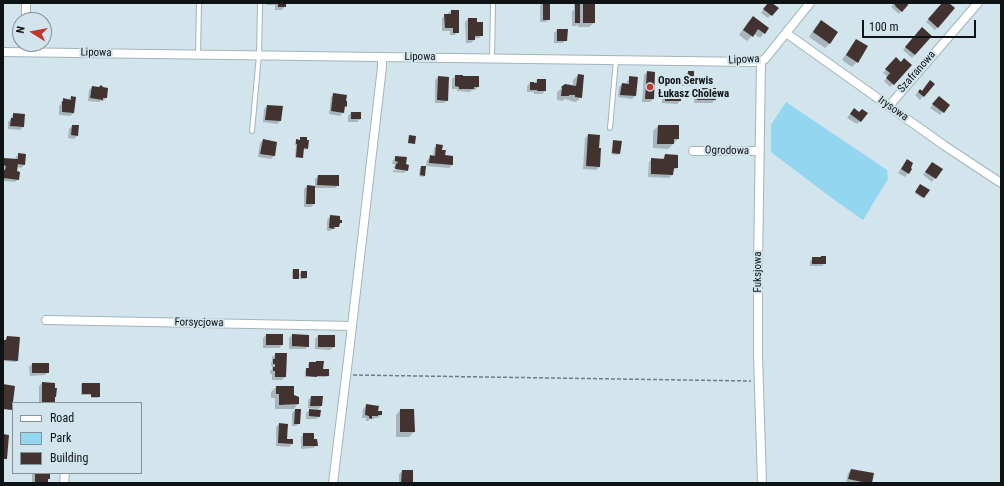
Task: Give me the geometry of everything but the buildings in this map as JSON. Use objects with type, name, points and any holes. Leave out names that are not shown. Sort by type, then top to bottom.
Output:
[{"type":"street","name":"Lipowa","points":[[52,49],[198,54],[761,61],[765,59],[810,3]]},
{"type":"street","name":"Szafranowa","points":[[888,106],[978,3]]},
{"type":"street","name":"Irysowa","points":[[786,33],[945,146],[1001,183]]},
{"type":"street","points":[[333,483],[382,57]]},
{"type":"street","name":"Fuksjowa","points":[[761,61],[758,265],[762,483]]},
{"type":"street","name":"Ogrodowa","points":[[693,151],[760,151]]},
{"type":"street","name":"Forsycjowa","points":[[46,320],[352,326]]},
{"type":"lane","points":[[198,54],[199,3]]},
{"type":"lane","points":[[252,131],[259,55],[260,3]]},
{"type":"lane","points":[[492,58],[493,3]]},
{"type":"lane","points":[[610,128],[616,60]]},
{"type":"path","points":[[346,375],[759,381]]},
{"type":"green space","points":[[786,102],[887,170],[888,179],[863,220],[771,152],[771,125]]},
{"type":"place","name":"Opon Serwis Łukasz Cholewa","points":[[650,87]]}]
